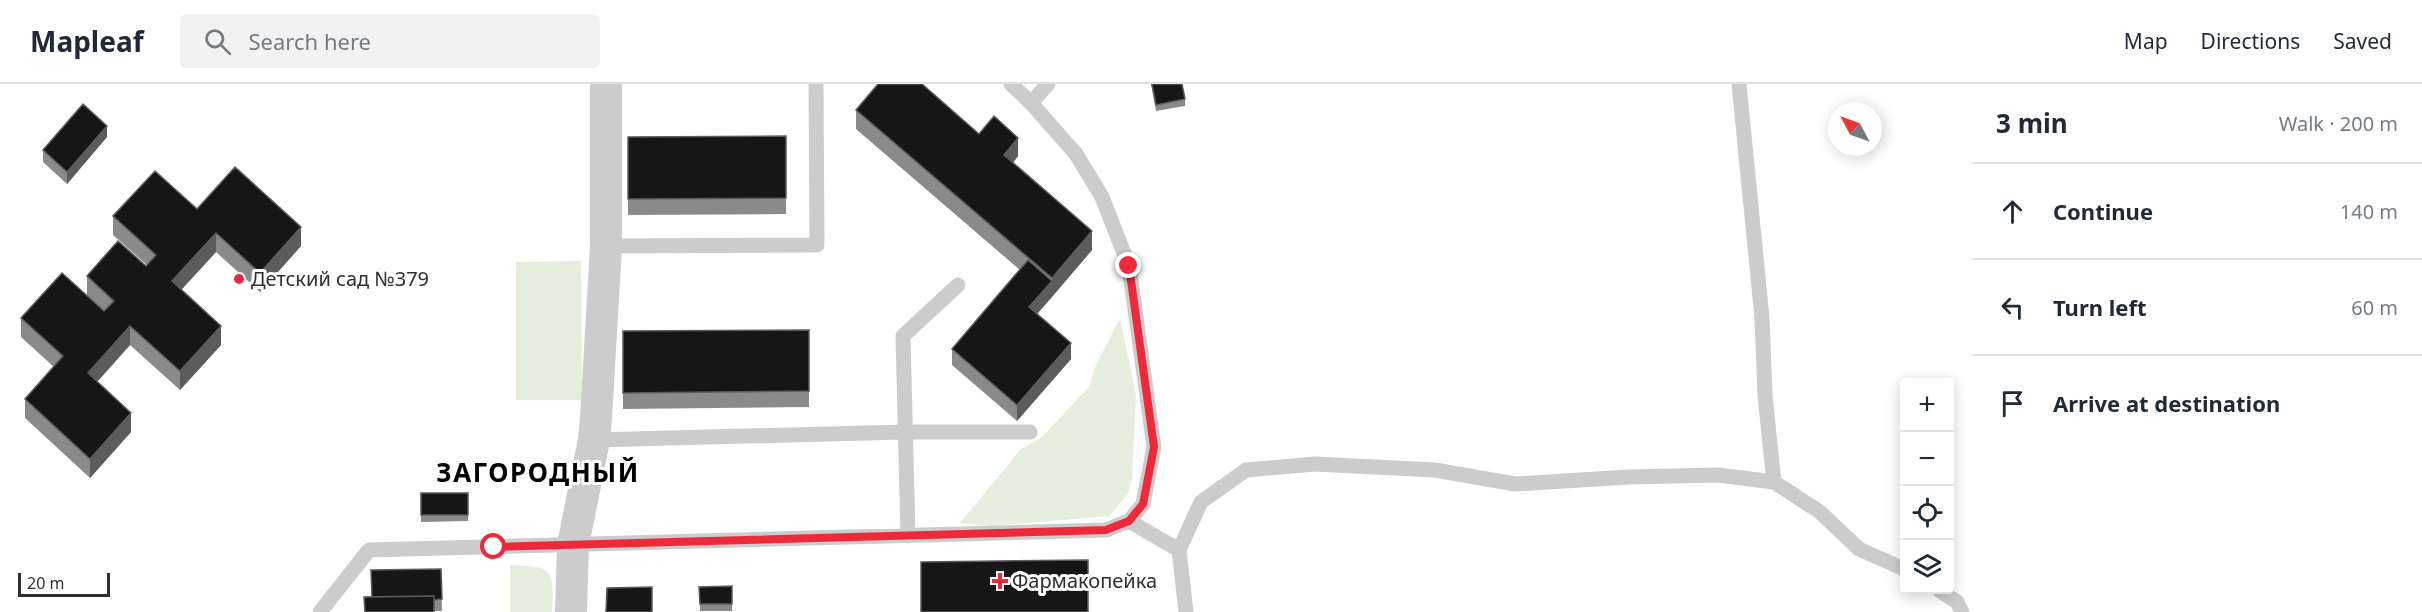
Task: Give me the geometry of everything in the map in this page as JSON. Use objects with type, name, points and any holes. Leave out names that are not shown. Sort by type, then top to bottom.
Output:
[{"type":"street","points":[[571,612],[573,545],[594,440],[606,246],[606,84]]},
{"type":"lane","points":[[606,246],[817,245],[816,84]]},
{"type":"lane","points":[[320,612],[369,550],[1106,530],[1129,521],[1143,504],[1154,447],[1129,266],[1102,197],[1076,154],[1011,84]]},
{"type":"lane","points":[[1031,103],[1048,84]]},
{"type":"lane","points":[[1739,84],[1762,318],[1765,396],[1774,482]]},
{"type":"lane","points":[[908,536],[903,336],[958,285]]},
{"type":"lane","points":[[594,440],[904,432],[1030,432]]},
{"type":"lane","points":[[1186,612],[1179,550],[1201,502],[1246,470],[1315,464],[1435,470],[1515,484],[1629,477],[1718,475],[1774,482],[1820,512],[1859,549],[1900,567]]},
{"type":"lane","points":[[1129,521],[1179,550]]},
{"type":"lane","points":[[1945,594],[1957,602],[1962,612]]},
{"type":"green space","points":[[581,261],[582,400],[516,400],[516,262]]},
{"type":"green space","points":[[1120,318],[1136,395],[1132,479],[1128,494],[1109,516],[991,526],[960,523],[1021,449],[1041,438],[1089,387],[1095,367]]},
{"type":"green space","points":[[510,565],[535,567],[548,573],[552,586],[552,612],[510,612]]},
{"type":"building","points":[[878,84],[922,84],[979,134],[994,116],[1018,138],[1004,155],[1092,231],[1052,278],[856,110]]},
{"type":"building","points":[[1152,84],[1182,84],[1185,99],[1156,105]]},
{"type":"building","points":[[83,104],[107,126],[67,172],[43,150]]},
{"type":"building","points":[[786,136],[786,198],[628,199],[628,137]]},
{"type":"building","points":[[235,167],[301,227],[260,273],[216,233],[172,281],[221,326],[180,371],[130,326],[88,373],[131,413],[90,459],[25,399],[63,356],[21,318],[62,273],[104,311],[114,301],[87,276],[118,241],[146,266],[156,255],[113,216],[155,171],[197,209]]},
{"type":"building","points":[[1028,260],[1052,281],[1029,307],[1071,343],[1017,405],[952,349]]},
{"type":"building","points":[[809,330],[809,391],[623,393],[623,331]]},
{"type":"building","points":[[421,493],[468,493],[468,515],[421,515]]},
{"type":"building","points":[[1088,560],[1088,612],[921,612],[921,562]]},
{"type":"building","points":[[441,569],[442,599],[434,600],[434,596],[372,597],[371,570]]},
{"type":"building","points":[[732,586],[732,604],[700,604],[699,587]]},
{"type":"building","points":[[652,587],[652,612],[606,612],[607,588]]},
{"type":"building","points":[[434,596],[434,612],[365,612],[364,597]]},
{"type":"place","name":"Детский сад №379","points":[[239,279]]},
{"type":"place","name":"Фармакопейка","points":[[1000,581]]},
{"type":"district","name":"ЗАГОРОДНЫЙ","points":[[538,473]]},
{"type":"route","points":[[494,547],[1106,530],[1129,521],[1143,504],[1154,447],[1129,266]]}]
